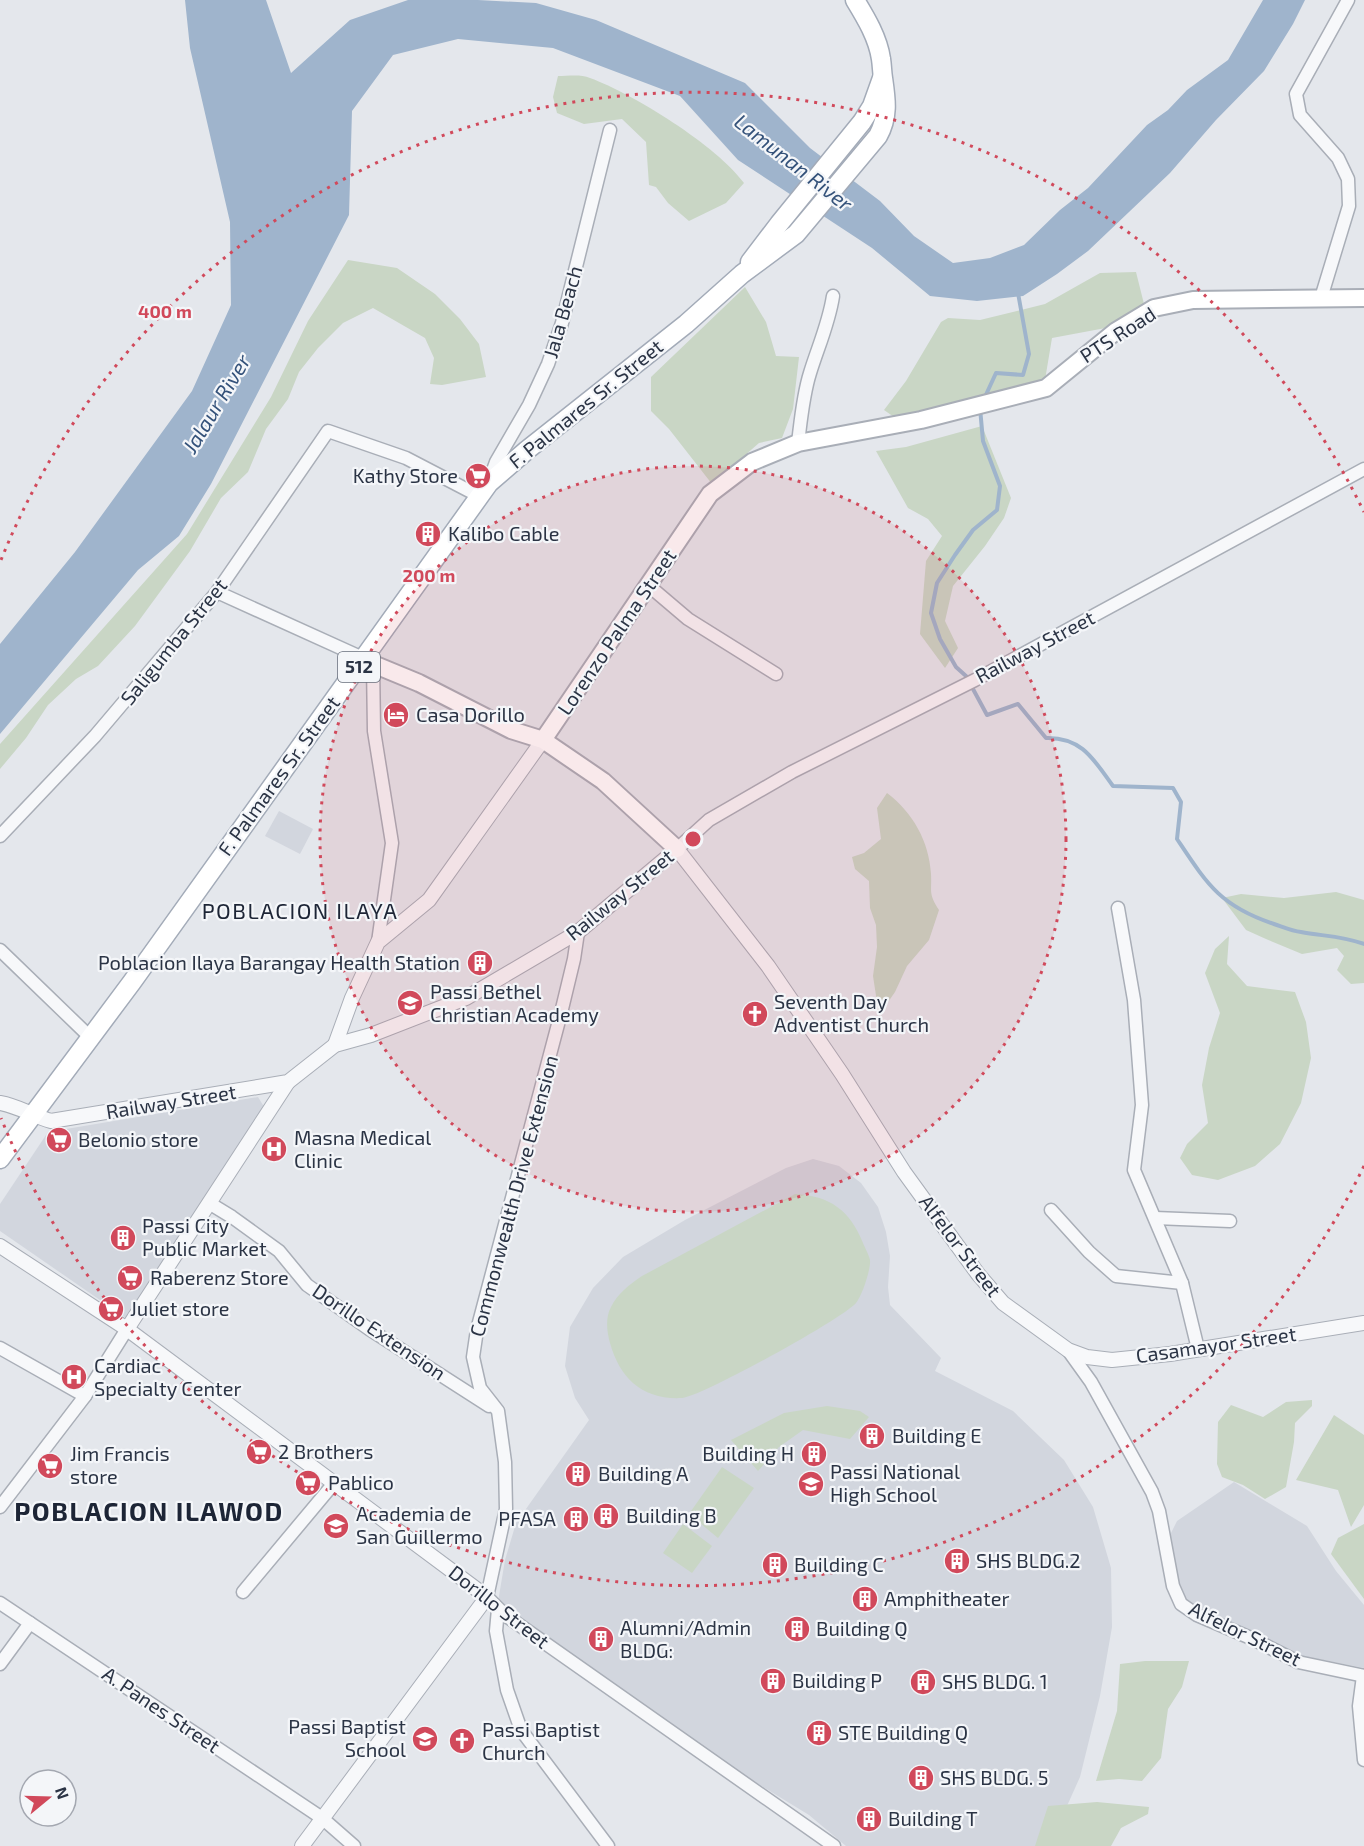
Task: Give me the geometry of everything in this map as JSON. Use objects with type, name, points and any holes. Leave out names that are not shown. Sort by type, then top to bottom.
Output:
[{"type":"main road","name":"512","points":[[855,0],[878,43],[882,76]]},
{"type":"main road","name":"F. Palmares Sr. Street","points":[[0,1159],[369,662],[484,490],[527,450],[686,324],[742,274],[783,246],[807,222],[883,127],[886,95],[882,76]]},
{"type":"main road","name":"F. Palmares Sr. Street","points":[[742,274],[872,106],[882,76]]},
{"type":"main road","name":"PTS Road","points":[[921,420],[1046,388],[1116,332],[1154,308],[1192,300],[1364,298]]},
{"type":"main road","name":"Lorenzo Palma Street","points":[[543,740],[710,494],[752,462],[798,443],[921,420]]},
{"type":"main road","points":[[369,662],[418,683],[511,730],[543,740],[603,781],[677,849]]},
{"type":"street","points":[[1321,298],[1349,206],[1348,179],[1338,158],[1300,115],[1296,94],[1348,0]]},
{"type":"street","name":"Jala Beach","points":[[484,490],[496,462],[529,405],[548,364],[562,323],[610,130]]},
{"type":"street","points":[[798,443],[810,375],[830,318],[833,296]]},
{"type":"street","name":"Saligumba Street","points":[[0,836],[95,736],[217,592],[328,431],[406,458],[484,490]]},
{"type":"street","name":"Railway Street","points":[[0,1102],[20,1107],[33,1115],[51,1121],[288,1082],[335,1045],[371,1035],[466,998],[578,932],[709,820],[783,777],[975,680],[1364,468]]},
{"type":"street","points":[[648,585],[688,619],[776,674]]},
{"type":"street","points":[[217,592],[369,662],[374,731],[392,843],[378,942],[352,998],[335,1045]]},
{"type":"street","name":"Lorenzo Palma Street","points":[[378,942],[429,900],[543,740]]},
{"type":"street","name":"Alfelor Street","points":[[677,849],[768,966],[842,1074],[904,1172],[978,1274],[1003,1303],[1068,1350],[1090,1382],[1152,1492],[1159,1511],[1173,1586],[1181,1604],[1197,1615],[1253,1639],[1298,1662],[1364,1676]]},
{"type":"street","points":[[1118,908],[1134,1000],[1142,1105],[1134,1170],[1182,1283],[1198,1349]]},
{"type":"street","name":"Commonwealth Drive Extension","points":[[487,1597],[506,1509],[505,1462],[498,1411],[480,1388],[473,1357],[477,1330],[561,1013],[578,932]]},
{"type":"street","points":[[0,950],[90,1037]]},
{"type":"street","points":[[0,1507],[85,1396],[288,1082]]},
{"type":"street","name":"Dorillo Extension","points":[[209,1203],[279,1251],[307,1285],[369,1329],[498,1411]]},
{"type":"street","points":[[1051,1210],[1089,1252],[1116,1276],[1182,1283]]},
{"type":"street","points":[[1155,1218],[1230,1221]]},
{"type":"street","name":"Dorillo Street","points":[[0,1246],[127,1329],[335,1482],[487,1597],[498,1609],[834,1846]]},
{"type":"street","name":"Casamayor Street","points":[[1068,1350],[1087,1357],[1113,1360],[1170,1354],[1364,1323]]},
{"type":"street","points":[[1,1350],[85,1396]]},
{"type":"street","points":[[243,1592],[335,1482]]},
{"type":"street","points":[[303,1846],[487,1597]]},
{"type":"street","name":"A. Panes Street","points":[[0,1603],[322,1818],[354,1846]]},
{"type":"street","points":[[498,1609],[496,1631],[507,1690],[521,1730],[608,1846]]},
{"type":"street","points":[[0,1664],[30,1623]]},
{"type":"street","points":[[1364,1676],[1359,1706],[1364,1760]]},
{"type":"shaded area","points":[[279,811],[313,829],[300,854],[265,836]]},
{"type":"shaded area","points":[[258,1097],[266,1110],[126,1318],[0,1231],[0,1204],[48,1132]]},
{"type":"shaded area","name":"Passi National High School","points":[[813,1159],[839,1166],[861,1183],[878,1207],[886,1232],[890,1256],[888,1287],[890,1305],[941,1358],[935,1371],[1013,1411],[1064,1460],[1093,1507],[1111,1568],[1112,1627],[1100,1696],[1080,1777],[1049,1846],[846,1846],[809,1815],[732,1768],[498,1602],[505,1560],[516,1523],[589,1420],[575,1398],[565,1366],[570,1327],[593,1288],[623,1257],[685,1220],[786,1168]]},
{"type":"shaded area","points":[[1234,1482],[1307,1526],[1336,1571],[1364,1605],[1364,1668],[1293,1654],[1261,1636],[1197,1610],[1184,1599],[1168,1539],[1177,1521]]},
{"type":"green space","points":[[558,76],[590,78],[651,108],[715,153],[744,183],[726,203],[689,221],[668,203],[656,187],[649,185],[646,142],[622,119],[584,124],[557,113],[553,97]]},
{"type":"green space","points":[[348,260],[397,268],[435,294],[460,319],[479,344],[486,377],[442,385],[430,384],[434,358],[425,338],[373,308],[343,323],[318,348],[299,372],[288,399],[266,429],[248,472],[221,498],[190,551],[135,626],[98,666],[76,679],[48,705],[26,738],[0,769],[0,744],[187,534],[271,397],[308,321]]},
{"type":"green space","points":[[1136,272],[1144,304],[1127,324],[1052,338],[1045,380],[928,412],[894,417],[884,410],[906,381],[941,322],[948,318],[980,320],[1045,304],[1100,273]]},
{"type":"green space","points":[[745,287],[766,322],[776,356],[799,357],[793,409],[782,438],[759,443],[712,484],[669,429],[651,411],[651,377]]},
{"type":"green space","points":[[982,426],[1011,498],[1004,518],[953,586],[945,621],[958,648],[945,668],[920,634],[926,561],[942,536],[928,519],[908,508],[876,451],[906,447]]},
{"type":"green space","points":[[887,793],[905,809],[923,839],[930,862],[932,896],[939,910],[929,940],[907,966],[895,992],[879,1015],[873,976],[877,947],[876,925],[870,908],[869,881],[855,869],[852,857],[864,853],[881,839],[877,808]]},
{"type":"green space","points":[[1336,892],[1364,900],[1364,983],[1351,984],[1337,970],[1344,956],[1337,948],[1302,954],[1266,939],[1246,930],[1222,898],[1241,894],[1284,898]]},
{"type":"green space","points":[[1229,936],[1227,964],[1247,986],[1295,992],[1306,1022],[1311,1058],[1301,1103],[1280,1144],[1255,1166],[1218,1180],[1192,1175],[1180,1158],[1187,1144],[1208,1123],[1202,1085],[1209,1048],[1220,1013],[1205,973],[1215,949]]},
{"type":"green space","points":[[795,1194],[819,1198],[837,1207],[852,1222],[858,1232],[869,1256],[870,1264],[868,1276],[856,1303],[800,1340],[694,1395],[668,1398],[645,1391],[635,1385],[620,1367],[609,1339],[608,1316],[617,1298],[642,1276]]},
{"type":"green space","points":[[1312,1400],[1312,1406],[1295,1423],[1286,1487],[1265,1499],[1243,1485],[1222,1477],[1217,1464],[1218,1422],[1231,1405],[1263,1417],[1286,1402]]},
{"type":"green space","points":[[827,1406],[860,1411],[869,1417],[850,1439],[803,1430],[779,1447],[758,1471],[731,1440],[784,1413]]},
{"type":"green space","points":[[1334,1415],[1364,1435],[1364,1505],[1351,1527],[1338,1490],[1296,1480]]},
{"type":"green space","points":[[722,1467],[754,1488],[718,1538],[689,1514]]},
{"type":"green space","points":[[683,1524],[712,1546],[692,1573],[663,1553]]},
{"type":"green space","points":[[1364,1524],[1364,1599],[1331,1554],[1338,1538]]},
{"type":"green space","points":[[1145,1661],[1189,1661],[1182,1687],[1168,1709],[1161,1758],[1142,1781],[1119,1779],[1096,1781],[1117,1711],[1120,1664]]},
{"type":"green space","points":[[1097,1802],[1149,1807],[1148,1814],[1121,1828],[1111,1846],[1035,1846],[1048,1806]]},
{"type":"water","points":[[185,0],[266,0],[291,73],[350,20],[408,0],[536,3],[596,20],[745,83],[810,148],[880,201],[914,236],[953,263],[990,258],[1024,245],[1060,210],[1088,188],[1147,125],[1168,110],[1187,90],[1228,60],[1263,0],[1305,0],[1264,71],[1216,120],[1170,173],[1088,251],[1023,296],[977,301],[930,296],[872,248],[738,160],[680,96],[553,48],[458,39],[393,55],[352,111],[349,215],[211,484],[179,536],[138,570],[0,734],[0,644],[75,552],[192,391],[231,305],[230,222],[190,48]]},
{"type":"waterway","points":[[984,399],[996,373],[1023,375],[1029,354],[1018,293]]},
{"type":"waterway","points":[[980,408],[983,441],[1000,486],[997,510],[973,530],[937,583],[931,613],[940,639],[956,667],[966,676],[987,715],[1018,704],[1046,738],[1069,741],[1086,752],[1113,786],[1173,788],[1181,802],[1177,839],[1216,892],[1240,909],[1291,930],[1364,944]]},
{"type":"place","name":"Kathy Store","points":[[478,476]]},
{"type":"place","name":"Kalibo Cable","points":[[428,534]]},
{"type":"place","name":"Casa Dorillo","points":[[396,715]]},
{"type":"place","name":"Poblacion Ilaya Barangay Health Station","points":[[480,963]]},
{"type":"place","name":"Passi Bethel Christian Academy","points":[[410,1003]]},
{"type":"place","name":"Seventh Day Adventist Church","points":[[755,1014]]},
{"type":"place","name":"Belonio store","points":[[59,1140]]},
{"type":"place","name":"Masna Medical Clinic","points":[[274,1149]]},
{"type":"place","name":"Passi City Public Market","points":[[123,1238]]},
{"type":"place","name":"Raberenz Store","points":[[130,1278]]},
{"type":"place","name":"Juliet store","points":[[111,1309]]},
{"type":"place","name":"Cardiac Specialty Center","points":[[74,1377]]},
{"type":"place","name":"Building E","points":[[872,1436]]},
{"type":"place","name":"2 Brothers","points":[[259,1452]]},
{"type":"place","name":"Building H","points":[[814,1454]]},
{"type":"place","name":"Jim Francis store","points":[[50,1466]]},
{"type":"place","name":"Building A","points":[[578,1474]]},
{"type":"place","name":"Pablico","points":[[308,1483]]},
{"type":"place","name":"Passi National High School","points":[[811,1484]]},
{"type":"place","name":"Building B","points":[[606,1516]]},
{"type":"place","name":"PFASA","points":[[576,1519]]},
{"type":"place","name":"Academia de San Guillermo","points":[[336,1526]]},
{"type":"place","name":"SHS BLDG.2","points":[[957,1561]]},
{"type":"place","name":"Building C","points":[[775,1565]]},
{"type":"place","name":"Amphitheater","points":[[865,1599]]},
{"type":"place","name":"Building Q","points":[[797,1629]]},
{"type":"place","name":"Alumni/Admin BLDG:","points":[[601,1639]]},
{"type":"place","name":"Building P","points":[[773,1681]]},
{"type":"place","name":"SHS BLDG. 1","points":[[923,1682]]},
{"type":"place","name":"STE Building Q","points":[[819,1733]]},
{"type":"place","name":"Passi Baptist School","points":[[425,1739]]},
{"type":"place","name":"Passi Baptist Church","points":[[462,1741]]},
{"type":"place","name":"SHS BLDG. 5","points":[[921,1778]]},
{"type":"place","name":"Building T","points":[[869,1819]]},
{"type":"district","name":"POBLACION ILAYA","points":[[300,911]]},
{"type":"district","name":"POBLACION ILAWOD","points":[[149,1512]]},
{"type":"water label","name":"Lamunan River","points":[[793,163]]},
{"type":"water label","name":"Jalaur River","points":[[217,404]]}]
